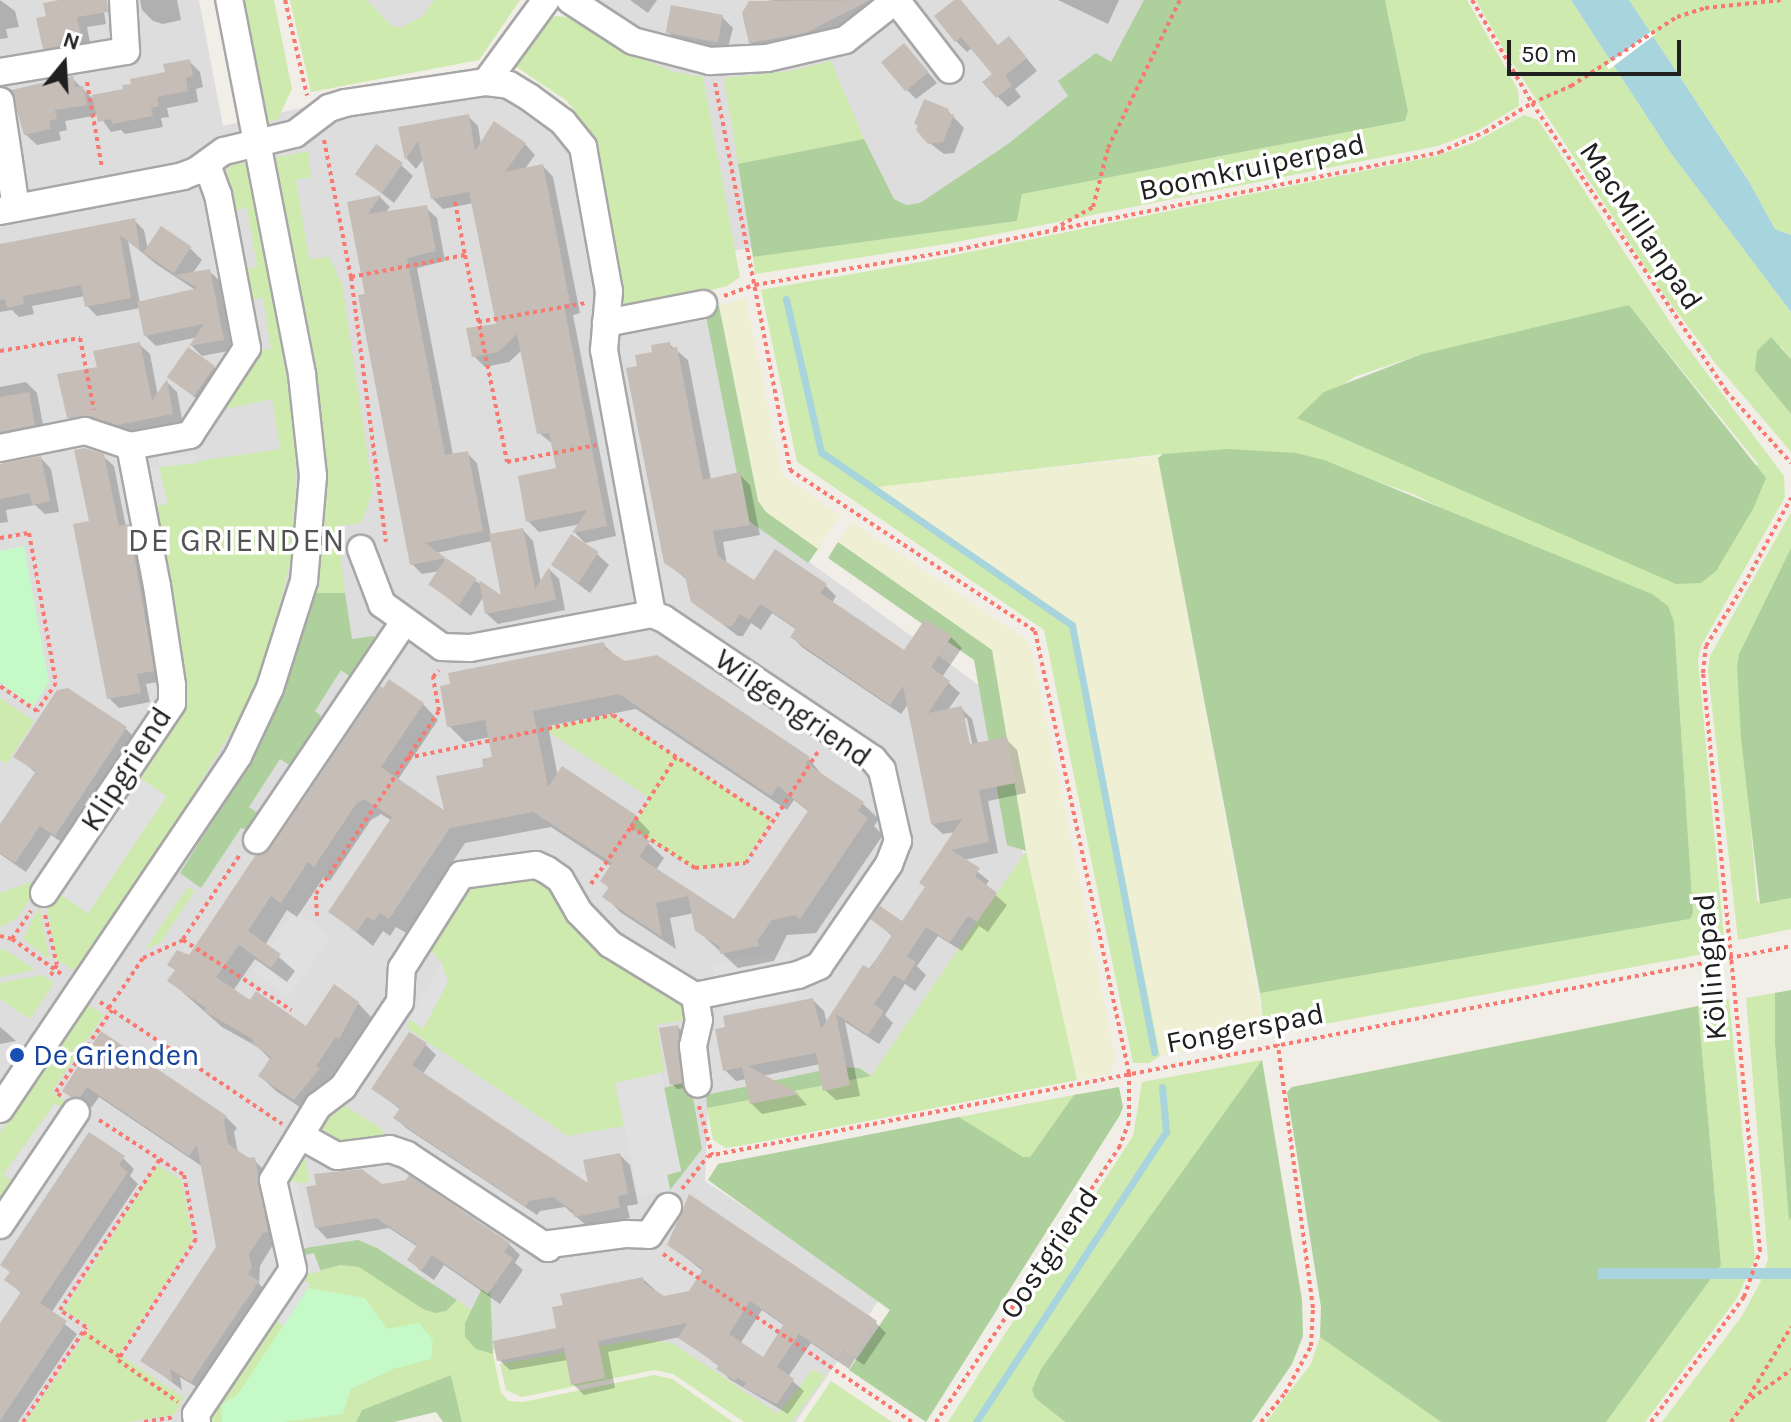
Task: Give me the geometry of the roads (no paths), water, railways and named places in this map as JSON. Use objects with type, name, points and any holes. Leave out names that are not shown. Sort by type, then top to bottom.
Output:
[{"type":"street","points":[[0,72],[126,51],[123,0]]},
{"type":"street","points":[[0,1109],[238,756],[280,663],[304,581],[313,476],[304,389],[297,335],[229,0]]},
{"type":"street","points":[[486,82],[546,0]]},
{"type":"street","points":[[573,0],[633,41],[710,61],[767,58],[845,40],[896,0],[950,70]]},
{"type":"street","points":[[0,101],[8,210],[183,176],[224,151],[295,134],[319,116],[345,103],[486,82],[509,85],[575,133],[583,147],[607,311],[604,350],[652,614],[470,648],[442,647],[382,604],[361,549]]},
{"type":"street","points":[[0,448],[85,431],[130,446],[190,435],[247,348],[218,195],[207,164]]},
{"type":"street","points":[[607,311],[703,304]]},
{"type":"street","name":"Klipgriend","points":[[44,893],[172,703],[157,586],[130,446]]},
{"type":"street","name":"Wilgengriend","points":[[652,614],[873,759],[882,770],[897,828],[896,850],[819,966],[798,975],[695,996]]},
{"type":"street","points":[[257,840],[404,622]]},
{"type":"street","points":[[197,1418],[293,1269],[273,1180],[318,1106],[343,1087],[400,1002],[402,968],[461,875],[536,865],[560,879],[576,906],[610,944],[695,996],[699,1020],[693,1046],[698,1084]]},
{"type":"street","points":[[0,1225],[78,1109]]},
{"type":"street","points":[[301,1136],[337,1156],[390,1149],[407,1155],[548,1248],[550,1244],[649,1235],[668,1207]]},
{"type":"water","points":[[1571,0],[1629,0],[1748,180],[1775,229],[1791,235],[1791,312],[1670,152]]},
{"type":"water","points":[[1598,1268],[1791,1268],[1791,1279],[1598,1279]]},
{"type":"waterway","points":[[786,299],[821,452],[1072,625],[1154,1052]]},
{"type":"waterway","points":[[976,1422],[1166,1132],[1162,1087]]},
{"type":"place","name":"De Grienden","points":[[17,1055]]},
{"type":"district","name":"DE GRIENDEN","points":[[237,541]]}]
